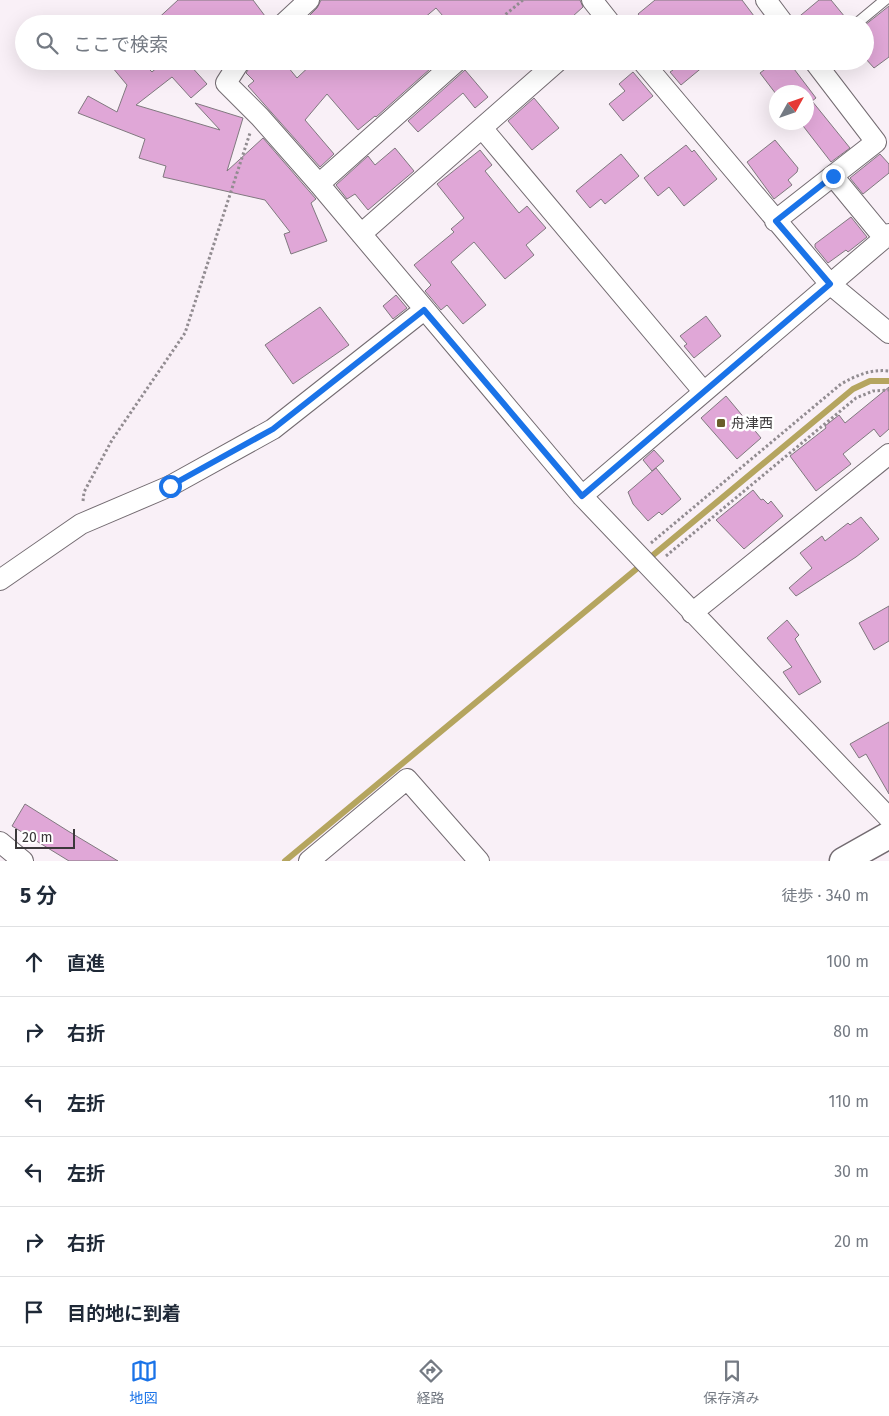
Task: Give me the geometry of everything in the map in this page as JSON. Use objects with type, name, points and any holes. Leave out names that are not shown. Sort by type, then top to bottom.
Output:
[{"type":"street","points":[[293,15],[309,0]]},
{"type":"street","points":[[592,0],[602,15]]},
{"type":"street","points":[[766,0],[777,15]]},
{"type":"street","points":[[234,70],[226,83],[260,117],[319,184],[582,496],[889,818]]},
{"type":"street","points":[[319,184],[447,70]]},
{"type":"street","points":[[361,234],[548,70]]},
{"type":"street","points":[[650,70],[830,284],[889,333]]},
{"type":"street","points":[[776,221],[876,142],[821,70]]},
{"type":"street","points":[[482,128],[703,391]]},
{"type":"street","points":[[582,496],[887,236],[833,176]]},
{"type":"street","points":[[0,580],[81,524],[170,486],[273,429],[424,310]]},
{"type":"street","points":[[692,613],[889,454]]},
{"type":"street","points":[[309,861],[408,779],[478,861]]},
{"type":"street","points":[[843,861],[889,835]]},
{"type":"street","points":[[0,842],[23,861]]},
{"type":"lane","points":[[867,15],[886,0]]},
{"type":"path","points":[[505,15],[523,0]]},
{"type":"path","points":[[81,524],[84,492],[112,440],[185,333],[247,138],[260,117]]},
{"type":"path","points":[[644,562],[841,384],[858,374],[880,370],[889,371]]},
{"type":"path","points":[[644,562],[856,398],[872,391],[889,390]]},
{"type":"building","points":[[178,0],[253,0],[264,15],[162,15]]},
{"type":"building","points":[[321,0],[580,0],[583,7],[574,15],[442,15],[436,8],[428,15],[310,15],[317,8]]},
{"type":"building","points":[[655,0],[742,0],[753,15],[639,15]]},
{"type":"building","points":[[819,0],[831,0],[843,15],[801,15]]},
{"type":"building","points":[[889,6],[889,57],[874,68],[874,18]]},
{"type":"building","points":[[114,70],[150,70],[152,72],[154,70],[194,70],[207,84],[191,98],[172,77],[136,105],[220,130],[195,103],[243,118],[227,171],[263,138],[316,199],[311,203],[327,241],[291,254],[284,234],[290,232],[265,200],[163,177],[166,166],[139,158],[145,139],[78,113],[88,96],[117,112],[127,85]]},
{"type":"building","points":[[248,70],[290,70],[297,78],[305,70],[429,70],[376,117],[358,130],[327,94],[305,120],[334,154],[320,167],[248,86],[254,81],[246,73]]},
{"type":"building","points":[[465,70],[488,97],[475,108],[463,93],[418,132],[408,121]]},
{"type":"building","points":[[673,70],[699,70],[681,85],[670,72]]},
{"type":"building","points":[[764,70],[795,70],[806,85],[769,85],[760,73]]},
{"type":"building","points":[[633,72],[653,96],[623,121],[609,104],[625,91],[619,84]]},
{"type":"building","points":[[534,98],[559,128],[532,150],[508,121]]},
{"type":"building","points":[[814,103],[850,148],[831,162],[806,130],[814,130]]},
{"type":"building","points":[[775,140],[798,168],[797,172],[788,180],[792,185],[774,199],[747,162]]},
{"type":"building","points":[[686,145],[692,152],[694,150],[717,179],[684,206],[669,187],[658,196],[644,178]]},
{"type":"building","points":[[395,148],[414,171],[368,210],[355,194],[347,199],[336,185],[368,156],[375,165]]},
{"type":"building","points":[[480,150],[492,165],[485,171],[519,213],[527,206],[546,228],[526,245],[534,255],[505,279],[474,242],[451,262],[486,305],[463,324],[447,305],[441,310],[425,291],[431,285],[414,265],[454,232],[451,229],[464,218],[437,184]]},
{"type":"building","points":[[621,154],[639,176],[605,204],[601,199],[590,208],[576,191]]},
{"type":"building","points":[[880,154],[889,164],[889,173],[863,194],[850,178]]},
{"type":"building","points":[[851,217],[867,237],[848,252],[846,250],[828,263],[815,247],[815,244]]},
{"type":"building","points":[[396,295],[407,308],[393,319],[383,306]]},
{"type":"building","points":[[320,307],[349,345],[293,384],[265,345]]},
{"type":"building","points":[[706,316],[721,336],[694,358],[684,346],[687,344],[680,336]]},
{"type":"building","points":[[889,387],[889,429],[880,437],[874,429],[843,454],[851,464],[816,491],[790,456],[826,428],[825,426],[839,415],[845,423]]},
{"type":"building","points":[[726,396],[761,438],[737,459],[701,418]]},
{"type":"building","points":[[654,450],[664,461],[652,471],[643,460]]},
{"type":"building","points":[[656,468],[681,499],[662,515],[659,512],[648,521],[633,504],[628,492]]},
{"type":"building","points":[[753,490],[761,500],[763,499],[768,504],[771,501],[783,516],[744,549],[716,520]]},
{"type":"building","points":[[861,517],[879,539],[856,557],[796,596],[789,588],[812,568],[800,553],[822,536],[825,541],[848,523],[850,525]]},
{"type":"building","points":[[889,606],[889,641],[874,650],[859,623]]},
{"type":"building","points":[[787,620],[799,635],[795,639],[821,682],[799,695],[783,672],[792,667],[767,638]]},
{"type":"building","points":[[889,722],[889,794],[866,754],[859,758],[850,744]]},
{"type":"building","points":[[25,804],[118,861],[69,861],[12,826]]},
{"type":"waterway","points":[[285,861],[853,389],[870,381],[889,381]]},
{"type":"place","name":"舟津西","points":[[721,423]]},
{"type":"route","points":[[170,486],[273,429],[424,310],[582,496],[830,284],[776,221],[833,176]]}]
